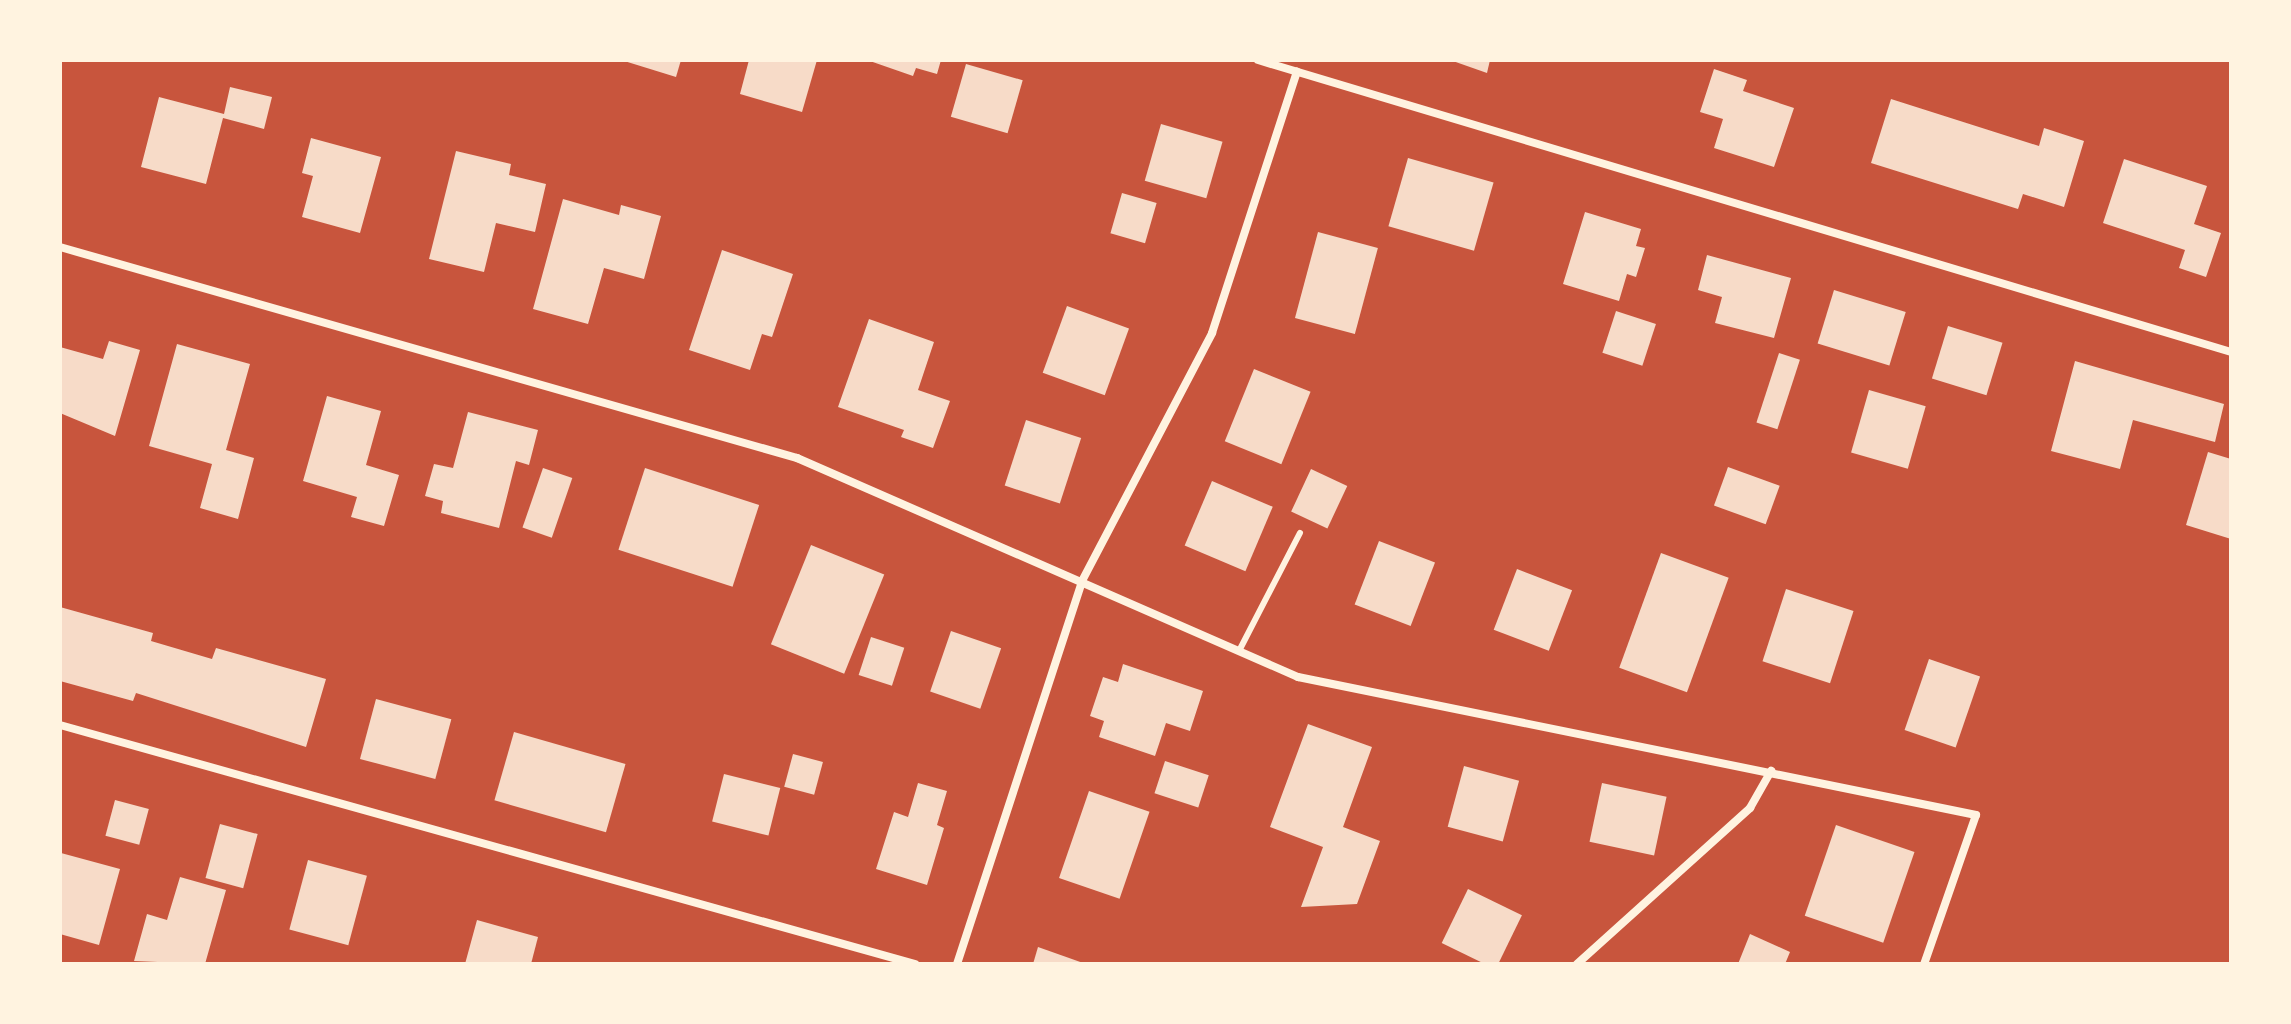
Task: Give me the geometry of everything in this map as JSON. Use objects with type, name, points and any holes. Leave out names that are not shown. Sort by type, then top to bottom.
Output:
[{"type":"street","points":[[1258,60],[2231,352]]},
{"type":"street","points":[[957,964],[1082,581],[1212,333],[1297,71]]},
{"type":"street","points":[[60,247],[797,458],[1298,677],[1976,815],[1924,964]]},
{"type":"street","points":[[60,725],[915,964]]},
{"type":"street","points":[[1577,964],[1750,808],[1771,771]]},
{"type":"lane","points":[[1239,651],[1300,533]]},
{"type":"building","points":[[621,60],[681,60],[676,77]]},
{"type":"building","points":[[749,60],[817,60],[802,112],[740,94]]},
{"type":"building","points":[[867,60],[941,60],[937,74],[916,68],[913,76]]},
{"type":"building","points":[[1450,60],[1490,60],[1487,73]]},
{"type":"building","points":[[966,64],[1023,80],[1008,133],[951,117]]},
{"type":"building","points":[[1714,69],[1747,80],[1743,91],[1794,108],[1774,167],[1714,148],[1723,119],[1700,112]]},
{"type":"building","points":[[230,87],[272,97],[264,129],[223,118],[206,184],[141,167],[159,97],[224,114]]},
{"type":"building","points":[[1891,99],[2039,146],[2044,128],[2084,141],[2064,207],[2023,194],[2018,209],[1871,163]]},
{"type":"building","points":[[1161,124],[1223,142],[1206,198],[1145,181]]},
{"type":"building","points":[[311,138],[381,157],[360,233],[302,217],[313,176],[302,173]]},
{"type":"building","points":[[456,151],[511,164],[509,175],[546,184],[535,232],[496,223],[484,272],[429,259]]},
{"type":"building","points":[[1408,158],[1494,183],[1474,251],[1388,226]]},
{"type":"building","points":[[2124,159],[2207,186],[2194,224],[2221,233],[2206,277],[2179,268],[2185,250],[2103,223]]},
{"type":"building","points":[[1122,193],[1157,203],[1145,243],[1110,233]]},
{"type":"building","points":[[563,199],[619,215],[621,205],[661,216],[644,279],[604,268],[588,324],[533,309]]},
{"type":"building","points":[[1585,212],[1641,229],[1636,246],[1645,248],[1636,277],[1627,274],[1619,301],[1563,284]]},
{"type":"building","points":[[1318,232],[1378,248],[1355,334],[1295,318]]},
{"type":"building","points":[[722,250],[793,274],[772,337],[762,334],[750,370],[689,350]]},
{"type":"building","points":[[1707,255],[1791,278],[1774,338],[1715,323],[1722,297],[1698,290]]},
{"type":"building","points":[[1834,290],[1906,312],[1889,365],[1818,344]]},
{"type":"building","points":[[1067,306],[1129,329],[1105,395],[1043,373]]},
{"type":"building","points":[[1616,311],[1656,324],[1642,366],[1602,353]]},
{"type":"building","points":[[869,319],[934,342],[918,390],[950,401],[933,448],[901,437],[904,430],[838,407]]},
{"type":"building","points":[[1948,326],[2003,343],[1986,395],[1932,379]]},
{"type":"building","points":[[109,341],[140,350],[115,436],[60,413],[60,347],[103,359]]},
{"type":"building","points":[[177,344],[250,364],[226,450],[254,458],[238,519],[200,508],[212,464],[149,446]]},
{"type":"building","points":[[1779,353],[1800,360],[1777,429],[1756,422]]},
{"type":"building","points":[[2075,361],[2224,404],[2215,442],[2133,420],[2120,469],[2051,451]]},
{"type":"building","points":[[1254,369],[1311,392],[1281,464],[1225,441]]},
{"type":"building","points":[[1869,390],[1926,406],[1908,469],[1851,452]]},
{"type":"building","points":[[327,396],[381,411],[366,465],[399,475],[384,526],[351,517],[357,497],[303,481]]},
{"type":"building","points":[[468,412],[538,430],[529,465],[516,461],[499,528],[441,513],[443,501],[425,496],[434,464],[453,468]]},
{"type":"building","points":[[1026,420],[1081,438],[1060,504],[1005,486]]},
{"type":"building","points":[[2208,452],[2231,459],[2231,539],[2186,525]]},
{"type":"building","points":[[1728,467],[1780,486],[1766,524],[1714,506]]},
{"type":"building","points":[[543,468],[572,478],[552,538],[522,528]]},
{"type":"building","points":[[645,468],[759,505],[733,587],[618,550]]},
{"type":"building","points":[[1311,469],[1347,486],[1327,529],[1291,512]]},
{"type":"building","points":[[1212,481],[1273,507],[1245,571],[1185,545]]},
{"type":"building","points":[[1379,541],[1435,563],[1411,626],[1355,604]]},
{"type":"building","points":[[811,545],[884,575],[844,674],[771,644]]},
{"type":"building","points":[[1661,553],[1729,578],[1687,692],[1619,668]]},
{"type":"building","points":[[1517,569],[1572,590],[1549,651],[1494,630]]},
{"type":"building","points":[[1786,589],[1854,611],[1830,683],[1763,661]]},
{"type":"building","points":[[60,607],[153,633],[151,641],[212,659],[216,648],[326,679],[306,747],[136,693],[133,701],[60,681]]},
{"type":"building","points":[[951,631],[1001,648],[980,709],[930,692]]},
{"type":"building","points":[[871,637],[904,648],[892,686],[859,675]]},
{"type":"building","points":[[1929,659],[1980,677],[1956,747],[1905,730]]},
{"type":"building","points":[[1123,664],[1203,691],[1190,731],[1166,723],[1155,756],[1099,737],[1104,721],[1090,716],[1103,677],[1118,682]]},
{"type":"building","points":[[376,699],[451,719],[435,779],[360,759]]},
{"type":"building","points":[[1308,724],[1372,747],[1343,827],[1380,841],[1357,904],[1301,907],[1323,847],[1270,827]]},
{"type":"building","points":[[514,732],[626,764],[606,832],[494,800]]},
{"type":"building","points":[[793,754],[823,762],[814,795],[784,787]]},
{"type":"building","points":[[1165,761],[1209,775],[1198,808],[1154,793]]},
{"type":"building","points":[[1464,766],[1519,781],[1503,842],[1448,827]]},
{"type":"building","points":[[724,774],[780,788],[768,836],[712,822]]},
{"type":"building","points":[[918,783],[947,791],[937,825],[944,828],[927,885],[876,869],[894,812],[908,817]]},
{"type":"building","points":[[1602,783],[1667,797],[1654,855],[1590,842]]},
{"type":"building","points":[[1089,791],[1150,812],[1120,899],[1059,878]]},
{"type":"building","points":[[115,800],[149,809],[139,845],[105,836]]},
{"type":"building","points":[[220,824],[258,834],[243,888],[206,878]]},
{"type":"building","points":[[1836,825],[1914,852],[1883,943],[1805,916]]},
{"type":"building","points":[[61,853],[120,869],[99,945],[60,934]]},
{"type":"building","points":[[308,860],[367,876],[348,945],[289,930]]},
{"type":"building","points":[[180,877],[226,890],[205,964],[134,961],[147,914],[167,920]]},
{"type":"building","points":[[1468,889],[1522,915],[1498,964],[1485,964],[1442,943]]},
{"type":"building","points":[[477,920],[538,937],[531,964],[465,964]]},
{"type":"building","points":[[1750,934],[1790,952],[1785,964],[1738,964]]},
{"type":"building","points":[[1038,947],[1086,964],[1033,964]]}]
